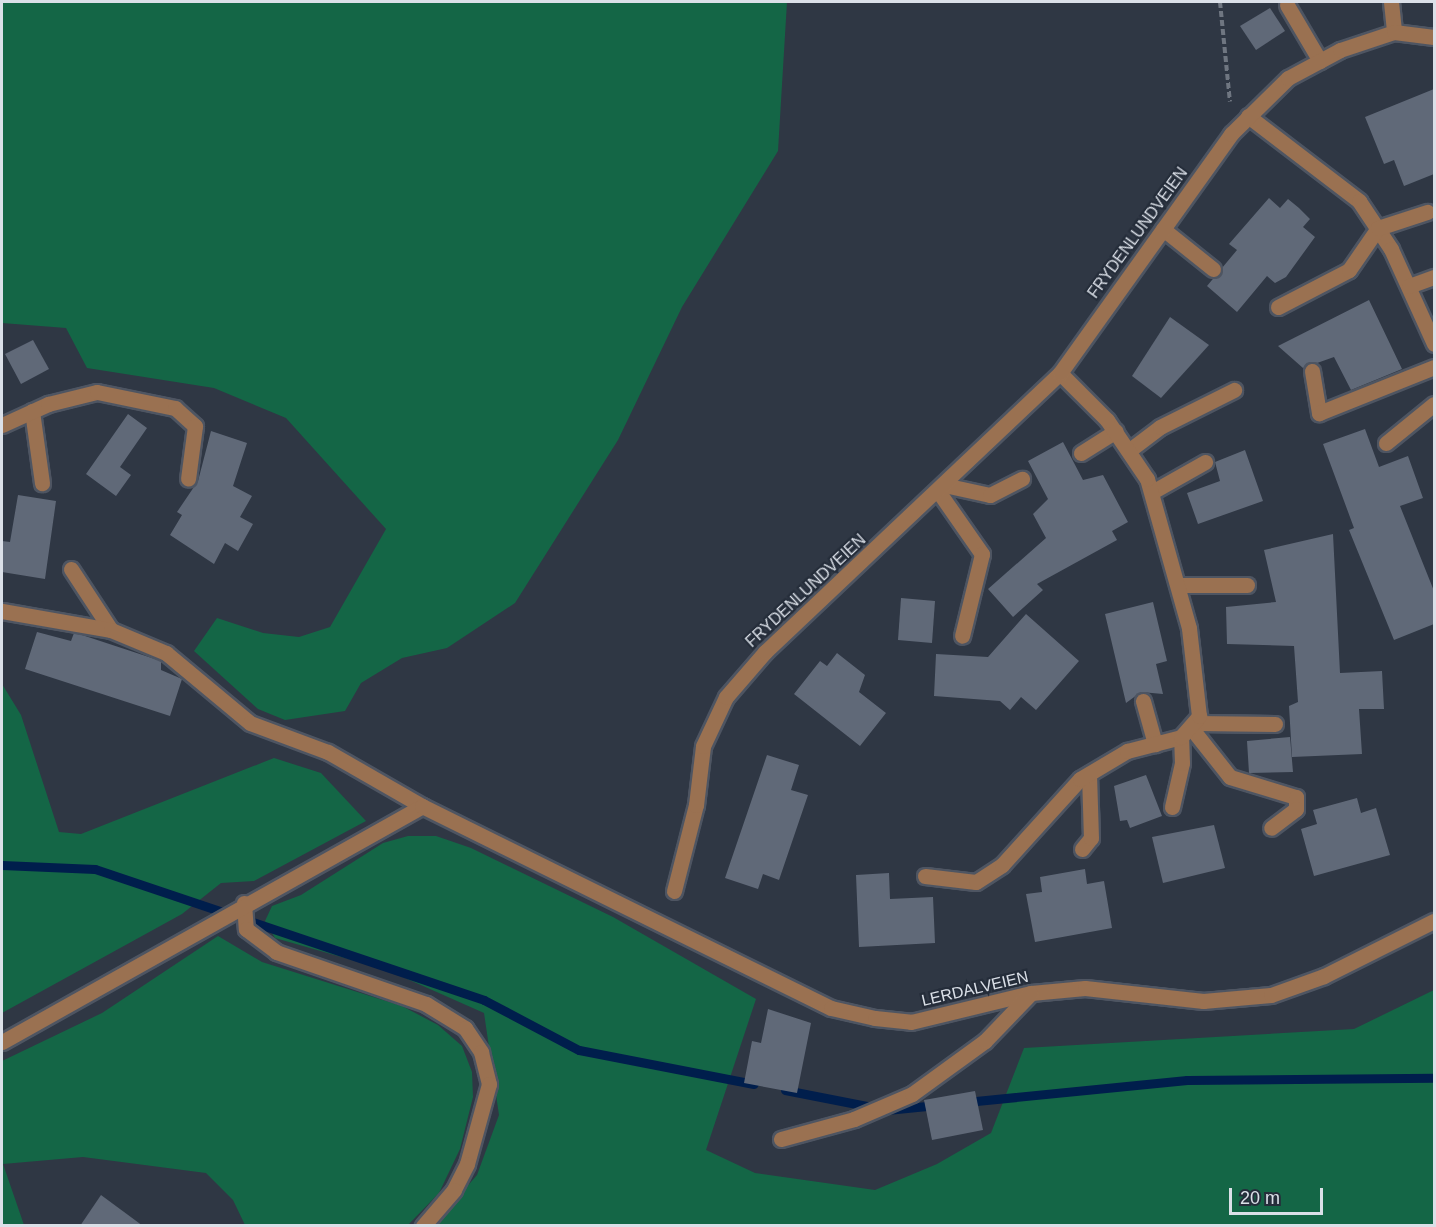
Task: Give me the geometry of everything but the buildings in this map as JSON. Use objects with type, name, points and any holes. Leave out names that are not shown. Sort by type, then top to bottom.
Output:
[{"type":"street","points":[[1391,2],[1394,32]]},
{"type":"street","points":[[1287,5],[1320,61]]},
{"type":"street","name":"FRYDENLUNDVEIEN","points":[[674,891],[696,805],[703,746],[726,697],[765,652],[1060,373],[1231,134],[1288,78],[1320,61],[1394,32],[1434,37]]},
{"type":"street","points":[[1248,116],[1359,201],[1377,228],[1409,286],[1434,344]]},
{"type":"street","points":[[1278,307],[1349,270],[1377,228],[1427,212]]},
{"type":"street","points":[[1163,229],[1213,269]]},
{"type":"street","points":[[1409,286],[1434,277]]},
{"type":"street","points":[[1312,371],[1319,412],[1434,367]]},
{"type":"street","points":[[1060,373],[1131,449],[1152,492],[1179,585],[1198,671],[1190,730],[1172,807]]},
{"type":"street","points":[[1131,449],[1160,427],[1234,390]]},
{"type":"street","points":[[2,425],[32,411],[97,392],[175,408],[195,426],[188,479]]},
{"type":"street","points":[[1386,443],[1434,404]]},
{"type":"street","points":[[32,411],[42,483]]},
{"type":"street","points":[[1081,453],[1116,431]]},
{"type":"street","points":[[1152,492],[1205,462]]},
{"type":"street","points":[[941,488],[990,495],[1022,480]]},
{"type":"street","points":[[941,488],[982,554],[962,636]]},
{"type":"street","points":[[71,568],[111,630]]},
{"type":"street","points":[[1179,585],[1247,585]]},
{"type":"street","name":"LERDALVEIEN","points":[[2,611],[111,630],[166,654],[250,723],[328,752],[422,806],[669,930],[831,1008],[875,1018],[911,1022],[1031,993],[1085,988],[1203,1001],[1271,995],[1324,976],[1434,921]]},
{"type":"street","points":[[1143,701],[1155,744]]},
{"type":"street","points":[[925,876],[976,882],[1002,865],[1089,774],[1127,751],[1155,744],[1190,730],[1275,724]]},
{"type":"street","points":[[1190,730],[1230,777],[1296,797],[1296,809],[1271,828]]},
{"type":"street","points":[[1082,849],[1091,838],[1089,774]]},
{"type":"street","points":[[2,1042],[244,903],[422,806]]},
{"type":"street","points":[[244,903],[246,929],[276,952],[426,1004],[465,1028],[481,1052],[489,1083],[467,1164],[454,1190],[423,1226]]},
{"type":"street","points":[[781,1139],[854,1119],[912,1094],[986,1041],[1031,993]]},
{"type":"path","points":[[1220,2],[1231,134]]},
{"type":"green space","points":[[2,2],[787,2],[778,151],[682,307],[618,440],[515,603],[447,648],[402,658],[361,683],[345,711],[285,720],[258,709],[194,651],[217,618],[263,633],[299,637],[330,627],[386,529],[286,418],[214,388],[87,368],[66,328],[2,323]]},
{"type":"green space","points":[[2,684],[21,715],[59,832],[81,834],[274,758],[321,773],[366,821],[254,881],[221,883],[182,914],[2,1013]]},
{"type":"green space","points":[[408,836],[436,836],[471,848],[613,917],[756,999],[706,1150],[755,1173],[875,1190],[937,1164],[991,1133],[1024,1048],[1354,1029],[1434,990],[1434,1225],[434,1225],[477,1175],[499,1115],[484,1013],[387,970],[275,938],[265,921],[272,906],[301,895],[383,843]]},
{"type":"green space","points":[[218,936],[262,962],[402,1006],[438,1025],[462,1046],[472,1072],[473,1097],[460,1149],[439,1193],[408,1225],[245,1225],[233,1200],[206,1173],[83,1157],[3,1164],[24,1225],[2,1225],[2,1061],[102,1013]]},
{"type":"waterway","points":[[2,865],[95,869],[484,1000],[579,1050],[754,1084]]},
{"type":"waterway","points":[[966,1102],[1187,1080],[1434,1078]]},
{"type":"waterway","points":[[785,1090],[887,1110],[937,1105]]}]
